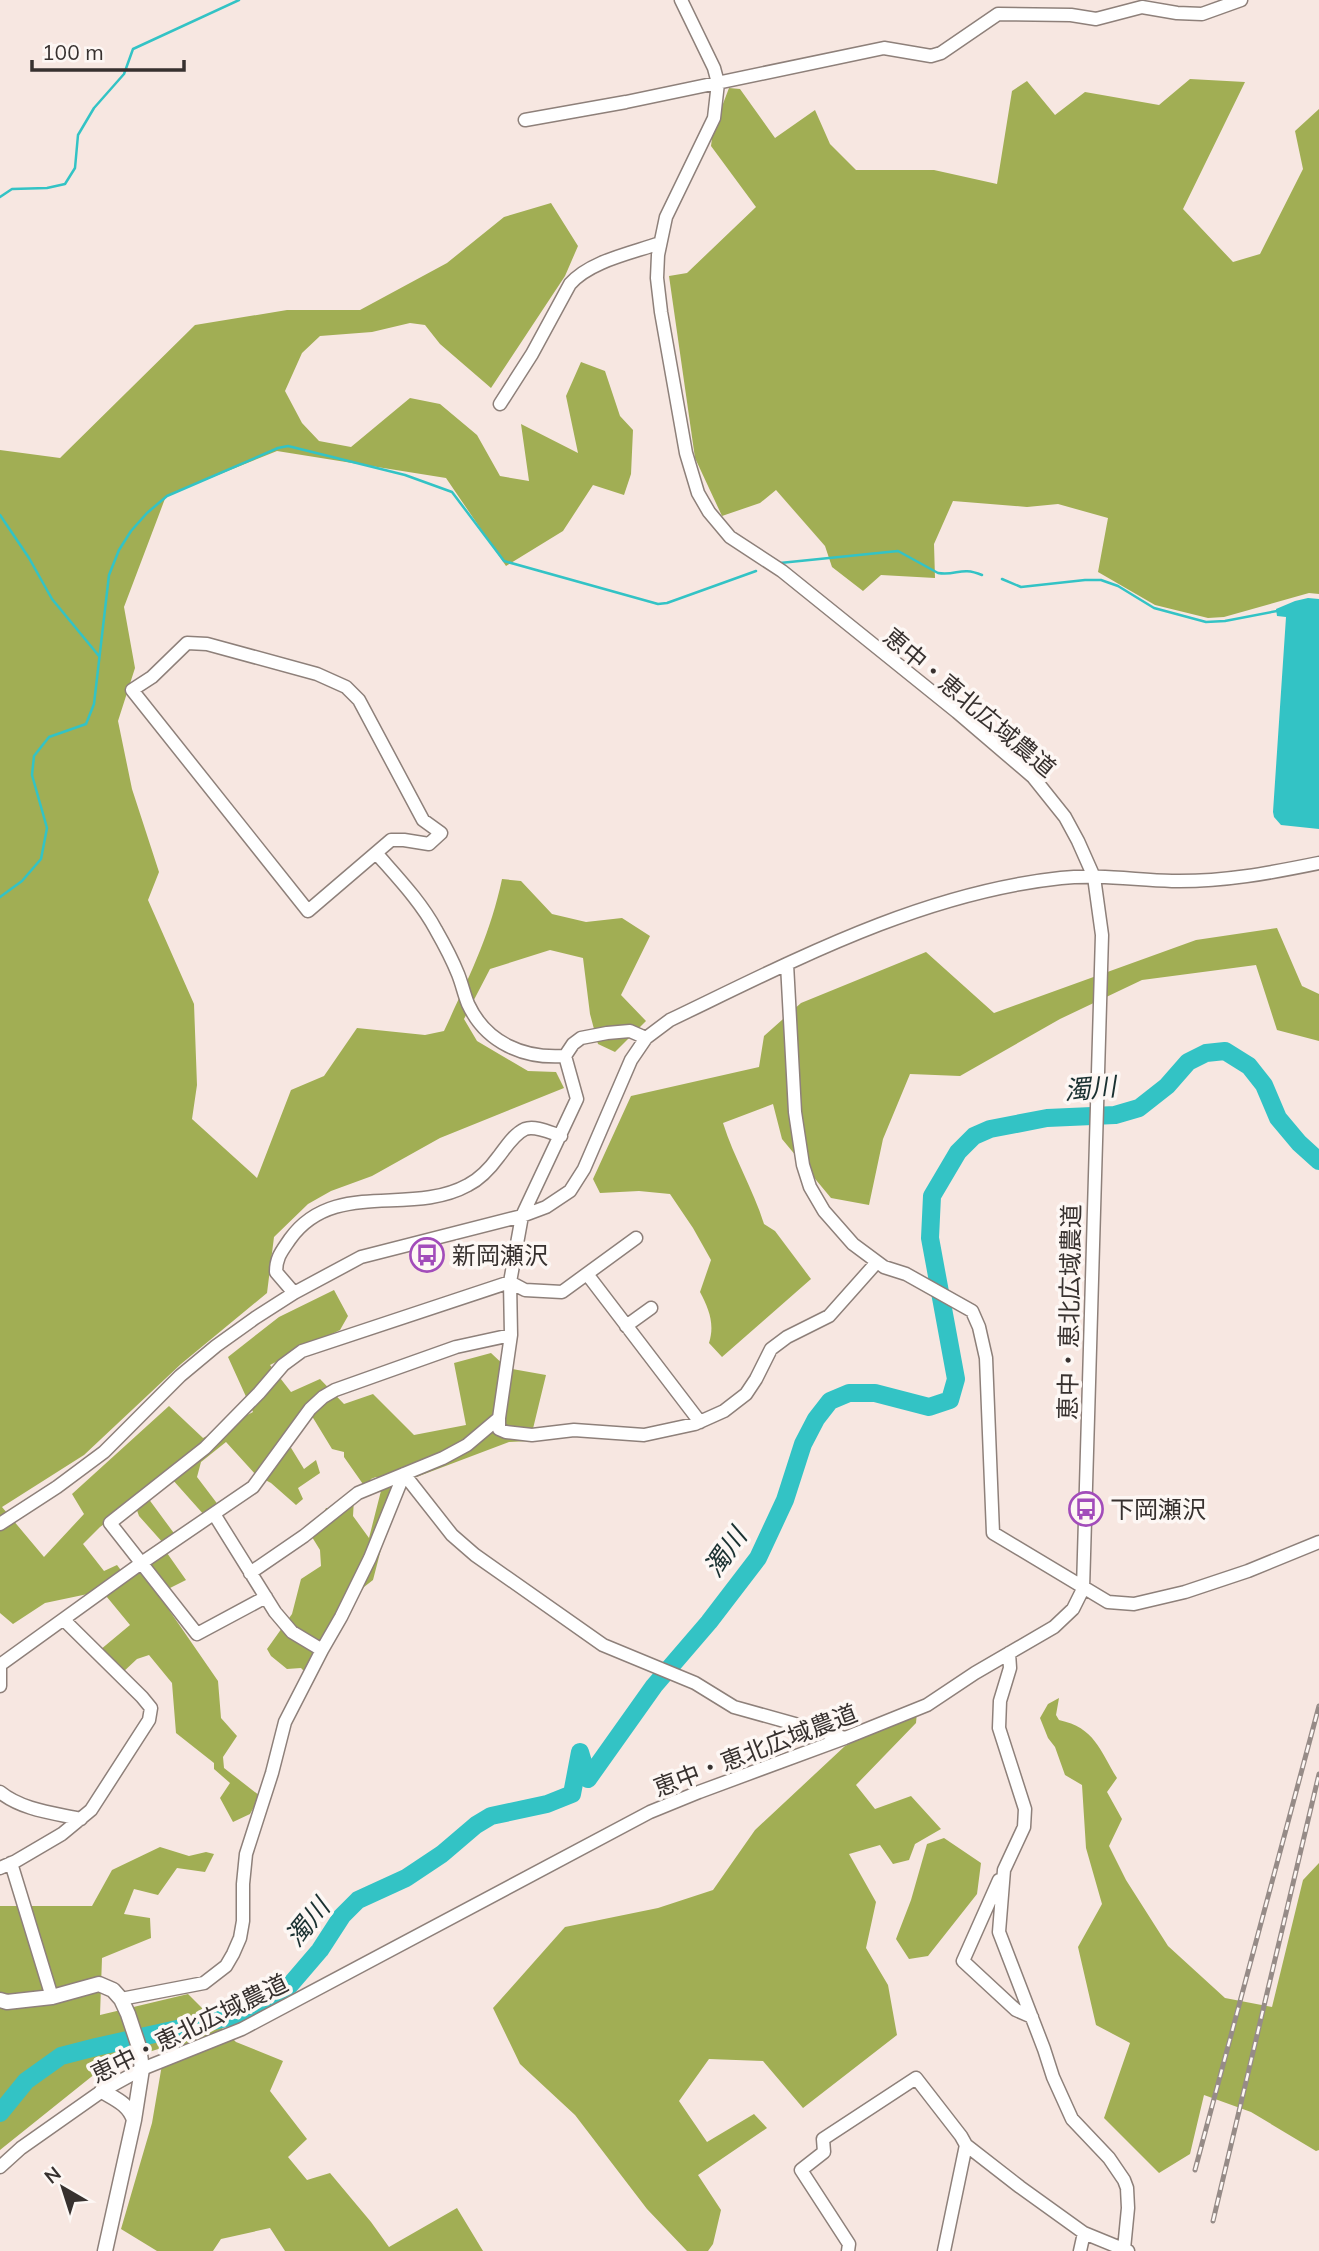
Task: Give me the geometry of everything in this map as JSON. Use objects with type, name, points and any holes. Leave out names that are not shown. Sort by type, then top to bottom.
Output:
[{"type":"main road","points":[[0,2000],[52,1997],[99,1984],[113,1990],[128,2014],[139,2048],[142,2069],[134,2120],[105,2251]]},
{"type":"main road","points":[[102,2091],[123,2103],[132,2112],[134,2120]]},
{"type":"street","name":"恵中・恵北広域農道","points":[[0,2166],[102,2091],[142,2069],[242,2029],[650,1812],[927,1705],[1054,1627],[1073,1609],[1083,1589],[1102,935],[1094,877],[1065,817],[1033,778],[957,712],[782,571],[730,537],[698,494],[686,453],[657,278],[660,243],[673,202],[714,118],[718,83],[714,68],[681,0]]},
{"type":"street","points":[[525,120],[795,68],[884,48],[931,56],[941,53],[998,14],[1071,15],[1096,19],[1142,7],[1202,14],[1241,0]]},
{"type":"street","points":[[500,404],[533,354],[570,284],[577,276],[587,269],[660,243]]},
{"type":"street","points":[[187,643],[207,644],[298,668],[327,677],[346,687],[359,700],[423,820],[441,833],[429,844],[391,840],[377,854],[308,911],[132,690],[152,677],[187,643]]},
{"type":"street","points":[[377,854],[435,927],[474,1016],[489,1034],[501,1044],[528,1055],[565,1056]]},
{"type":"street","points":[[0,1524],[104,1452],[207,1354],[294,1293],[361,1257],[522,1216],[546,1207],[570,1191],[584,1169],[631,1060],[646,1038],[670,1020],[787,964],[893,919],[968,894],[1061,878],[1228,880],[1319,863]]},
{"type":"street","points":[[787,964],[795,1112],[803,1165],[810,1187],[824,1211],[853,1244],[884,1267],[906,1274],[972,1311],[979,1327],[986,1358],[993,1533],[1108,1602],[1134,1604],[1185,1592],[1248,1571],[1319,1542]]},
{"type":"street","points":[[646,1038],[630,1031],[581,1038],[565,1056],[577,1099],[522,1216],[510,1282],[511,1335],[499,1429],[532,1435],[574,1430],[644,1435],[700,1422],[724,1411],[746,1394],[757,1379],[771,1349],[787,1337],[830,1316],[877,1262]]},
{"type":"street","points":[[294,1293],[276,1272],[276,1258],[295,1232],[320,1212],[356,1202],[421,1200],[444,1194],[467,1185],[483,1174],[504,1147],[525,1129],[534,1128],[561,1136]]},
{"type":"street","points":[[266,1597],[197,1634],[110,1523],[205,1448],[283,1365],[302,1351],[510,1282],[525,1290],[562,1292],[636,1238]]},
{"type":"street","points":[[587,1274],[700,1422]]},
{"type":"street","points":[[626,1326],[651,1308]]},
{"type":"street","points":[[0,1686],[0,1665],[140,1563],[253,1487],[310,1409],[323,1397],[335,1390],[456,1347],[511,1335]]},
{"type":"street","points":[[250,1573],[304,1536],[358,1493],[443,1458],[467,1445],[499,1418]]},
{"type":"street","points":[[121,1999],[204,1983],[226,1966],[233,1954],[243,1921],[243,1885],[249,1843],[285,1722],[370,1558],[404,1474]]},
{"type":"street","points":[[404,1474],[453,1535],[475,1555],[603,1646],[695,1684],[734,1707],[845,1738]]},
{"type":"street","points":[[214,1514],[250,1573],[292,1632],[322,1650]]},
{"type":"street","points":[[52,1997],[5,1866],[62,1834],[91,1810],[149,1720],[151,1708],[64,1620]]},
{"type":"street","points":[[1009,1653],[1010,1668],[1000,1701],[999,1728],[1025,1809],[1024,1827],[963,1961],[1016,2010],[1032,2017]]},
{"type":"street","points":[[0,1793],[24,1806],[81,1819]]},
{"type":"street","points":[[848,2251],[849,2244],[801,2170],[824,2152],[823,2139],[916,2078],[966,2145],[1084,2233],[1126,2250],[1128,2208],[1124,2180],[1109,2158],[1072,2119],[1053,2077],[999,1932],[1004,1870]]},
{"type":"street","points":[[944,2251],[966,2145]]},
{"type":"street","points":[[1080,2251],[1084,2233]]},
{"type":"green space","points":[[1190,79],[1245,82],[1183,209],[1233,262],[1260,254],[1303,169],[1295,131],[1319,109],[1319,594],[1309,593],[1224,617],[1208,618],[1155,605],[1098,572],[1108,518],[1058,504],[1027,507],[953,501],[934,544],[935,578],[881,575],[863,591],[832,567],[825,546],[776,490],[760,503],[722,516],[695,458],[669,276],[687,273],[756,207],[711,146],[713,130],[729,88],[740,89],[775,138],[815,110],[830,144],[856,170],[934,170],[997,184],[1012,91],[1027,81],[1055,115],[1085,92],[1159,105]]},
{"type":"green space","points":[[551,203],[578,246],[565,276],[491,388],[440,344],[425,325],[410,323],[372,332],[320,336],[302,353],[285,391],[302,423],[319,441],[351,447],[410,398],[440,404],[477,435],[500,476],[529,481],[521,424],[578,453],[566,396],[581,362],[605,371],[620,416],[633,430],[631,474],[624,495],[593,485],[563,531],[506,566],[446,478],[277,451],[166,496],[124,607],[135,668],[118,721],[132,789],[159,872],[148,900],[194,1004],[197,1085],[192,1119],[257,1178],[291,1090],[324,1076],[357,1028],[425,1035],[444,1031],[485,938],[502,879],[521,881],[552,914],[586,922],[622,918],[650,936],[621,995],[646,1021],[615,1052],[598,1044],[590,1014],[583,958],[550,950],[490,969],[464,1019],[477,1041],[528,1071],[556,1072],[564,1088],[440,1138],[372,1176],[331,1191],[308,1204],[274,1237],[267,1293],[181,1364],[84,1455],[2,1507],[44,1557],[84,1514],[72,1494],[169,1406],[203,1438],[253,1412],[228,1357],[279,1317],[334,1290],[348,1316],[340,1330],[270,1365],[291,1392],[320,1379],[344,1404],[373,1394],[414,1435],[466,1425],[454,1363],[491,1353],[507,1368],[546,1375],[530,1441],[509,1442],[398,1484],[373,1580],[364,1587],[349,1610],[322,1636],[321,1663],[311,1678],[301,1668],[287,1669],[271,1656],[267,1649],[292,1614],[301,1579],[321,1566],[320,1550],[312,1537],[326,1508],[345,1508],[354,1499],[353,1516],[369,1538],[384,1479],[371,1479],[367,1488],[365,1487],[344,1457],[344,1452],[332,1449],[307,1408],[285,1438],[304,1469],[316,1460],[320,1473],[298,1488],[303,1499],[296,1505],[271,1483],[256,1475],[226,1442],[201,1462],[197,1477],[219,1506],[205,1516],[172,1479],[148,1498],[176,1536],[164,1544],[139,1516],[134,1502],[100,1527],[83,1544],[104,1571],[117,1565],[123,1573],[137,1571],[167,1553],[186,1580],[158,1594],[218,1681],[221,1718],[237,1736],[223,1757],[224,1768],[260,1796],[250,1814],[233,1822],[220,1798],[230,1783],[214,1769],[214,1763],[176,1733],[172,1683],[149,1655],[137,1659],[122,1673],[100,1650],[130,1625],[102,1591],[45,1603],[13,1624],[0,1613],[0,450],[60,458],[195,325],[287,310],[360,310],[447,263],[504,217]]},
{"type":"green space","points":[[1277,928],[1302,986],[1319,994],[1319,1041],[1277,1030],[1256,965],[1142,980],[1060,1019],[960,1076],[910,1074],[883,1139],[869,1205],[831,1198],[782,1139],[773,1104],[723,1123],[764,1224],[775,1231],[811,1279],[722,1357],[709,1343],[710,1317],[700,1292],[711,1260],[670,1194],[639,1191],[600,1193],[593,1179],[631,1096],[759,1067],[764,1036],[801,1003],[926,952],[994,1013],[1196,940]]},
{"type":"green space","points":[[1059,1698],[1056,1715],[1059,1720],[1081,1728],[1095,1741],[1117,1778],[1107,1792],[1122,1819],[1109,1846],[1126,1880],[1168,1946],[1225,1998],[1272,2007],[1303,1880],[1319,1863],[1319,2150],[1316,2151],[1251,2112],[1204,2095],[1190,2154],[1159,2173],[1104,2118],[1130,2043],[1096,2025],[1078,1947],[1102,1904],[1086,1848],[1082,1785],[1065,1775],[1040,1718],[1048,1704]]},
{"type":"green space","points":[[917,1712],[916,1723],[856,1785],[875,1809],[911,1796],[941,1829],[915,1844],[909,1860],[893,1864],[880,1845],[849,1854],[876,1902],[866,1948],[888,1985],[897,2035],[803,2108],[763,2061],[709,2059],[679,2101],[707,2142],[754,2114],[767,2128],[698,2175],[721,2210],[713,2244],[708,2251],[687,2251],[647,2209],[575,2115],[520,2064],[493,2008],[565,1927],[658,1908],[713,1890],[755,1830],[845,1746]]},
{"type":"green space","points":[[944,1838],[981,1863],[977,1894],[928,1956],[909,1959],[896,1939],[911,1900],[927,1844]]},
{"type":"green space","points":[[160,1847],[189,1856],[206,1852],[214,1854],[205,1872],[177,1868],[158,1895],[134,1889],[124,1914],[150,1918],[151,1938],[102,1958],[100,2015],[188,1994],[236,2042],[283,2061],[270,2091],[307,2139],[288,2157],[307,2180],[330,2173],[389,2247],[457,2208],[483,2251],[285,2251],[270,2228],[221,2239],[213,2251],[157,2251],[121,2229],[152,2123],[165,2047],[106,2065],[0,2150],[0,1906],[92,1906],[112,1870]]},
{"type":"water","points":[[1308,598],[1319,599],[1319,829],[1281,825],[1273,812],[1286,617],[1277,616],[1276,609]]},
{"type":"waterway","points":[[0,197],[12,189],[47,188],[65,184],[75,168],[78,135],[94,108],[124,74],[133,49],[239,0]]},
{"type":"waterway","points":[[0,897],[22,881],[41,859],[47,828],[32,775],[34,756],[49,737],[86,724],[94,704],[109,575],[119,550],[131,531],[167,496],[278,448],[288,446],[405,475],[452,492],[504,561],[658,604],[756,571]]},
{"type":"waterway","points":[[0,515],[52,599],[99,656]]},
{"type":"waterway","points":[[780,563],[898,551],[938,573],[969,571],[982,575]]},
{"type":"waterway","points":[[1002,579],[1021,587],[1101,580],[1118,586],[1154,608],[1206,622],[1277,611]]},
{"type":"waterway","name":"濁川","points":[[0,2113],[26,2081],[61,2056],[231,2017],[261,2004],[290,1985],[320,1950],[342,1916],[358,1900],[406,1878],[491,1816],[547,1804],[572,1794],[580,1752],[588,1779],[654,1686],[709,1622],[758,1558],[785,1500],[803,1444],[816,1419],[830,1401],[849,1393],[875,1393],[929,1407],[950,1400],[956,1379],[930,1238],[932,1196],[958,1152],[974,1136],[990,1129],[1047,1118],[1115,1115],[1139,1108],[1167,1086],[1188,1062],[1206,1053],[1225,1051],[1249,1066],[1264,1085],[1278,1118],[1319,1161]]},
{"type":"railway","points":[[1195,2170],[1319,1706]]},
{"type":"railway","points":[[1213,2221],[1319,1774]]},
{"type":"place","name":"新岡瀬沢","points":[[427,1255]]},
{"type":"place","name":"下岡瀬沢","points":[[1086,1509]]}]
